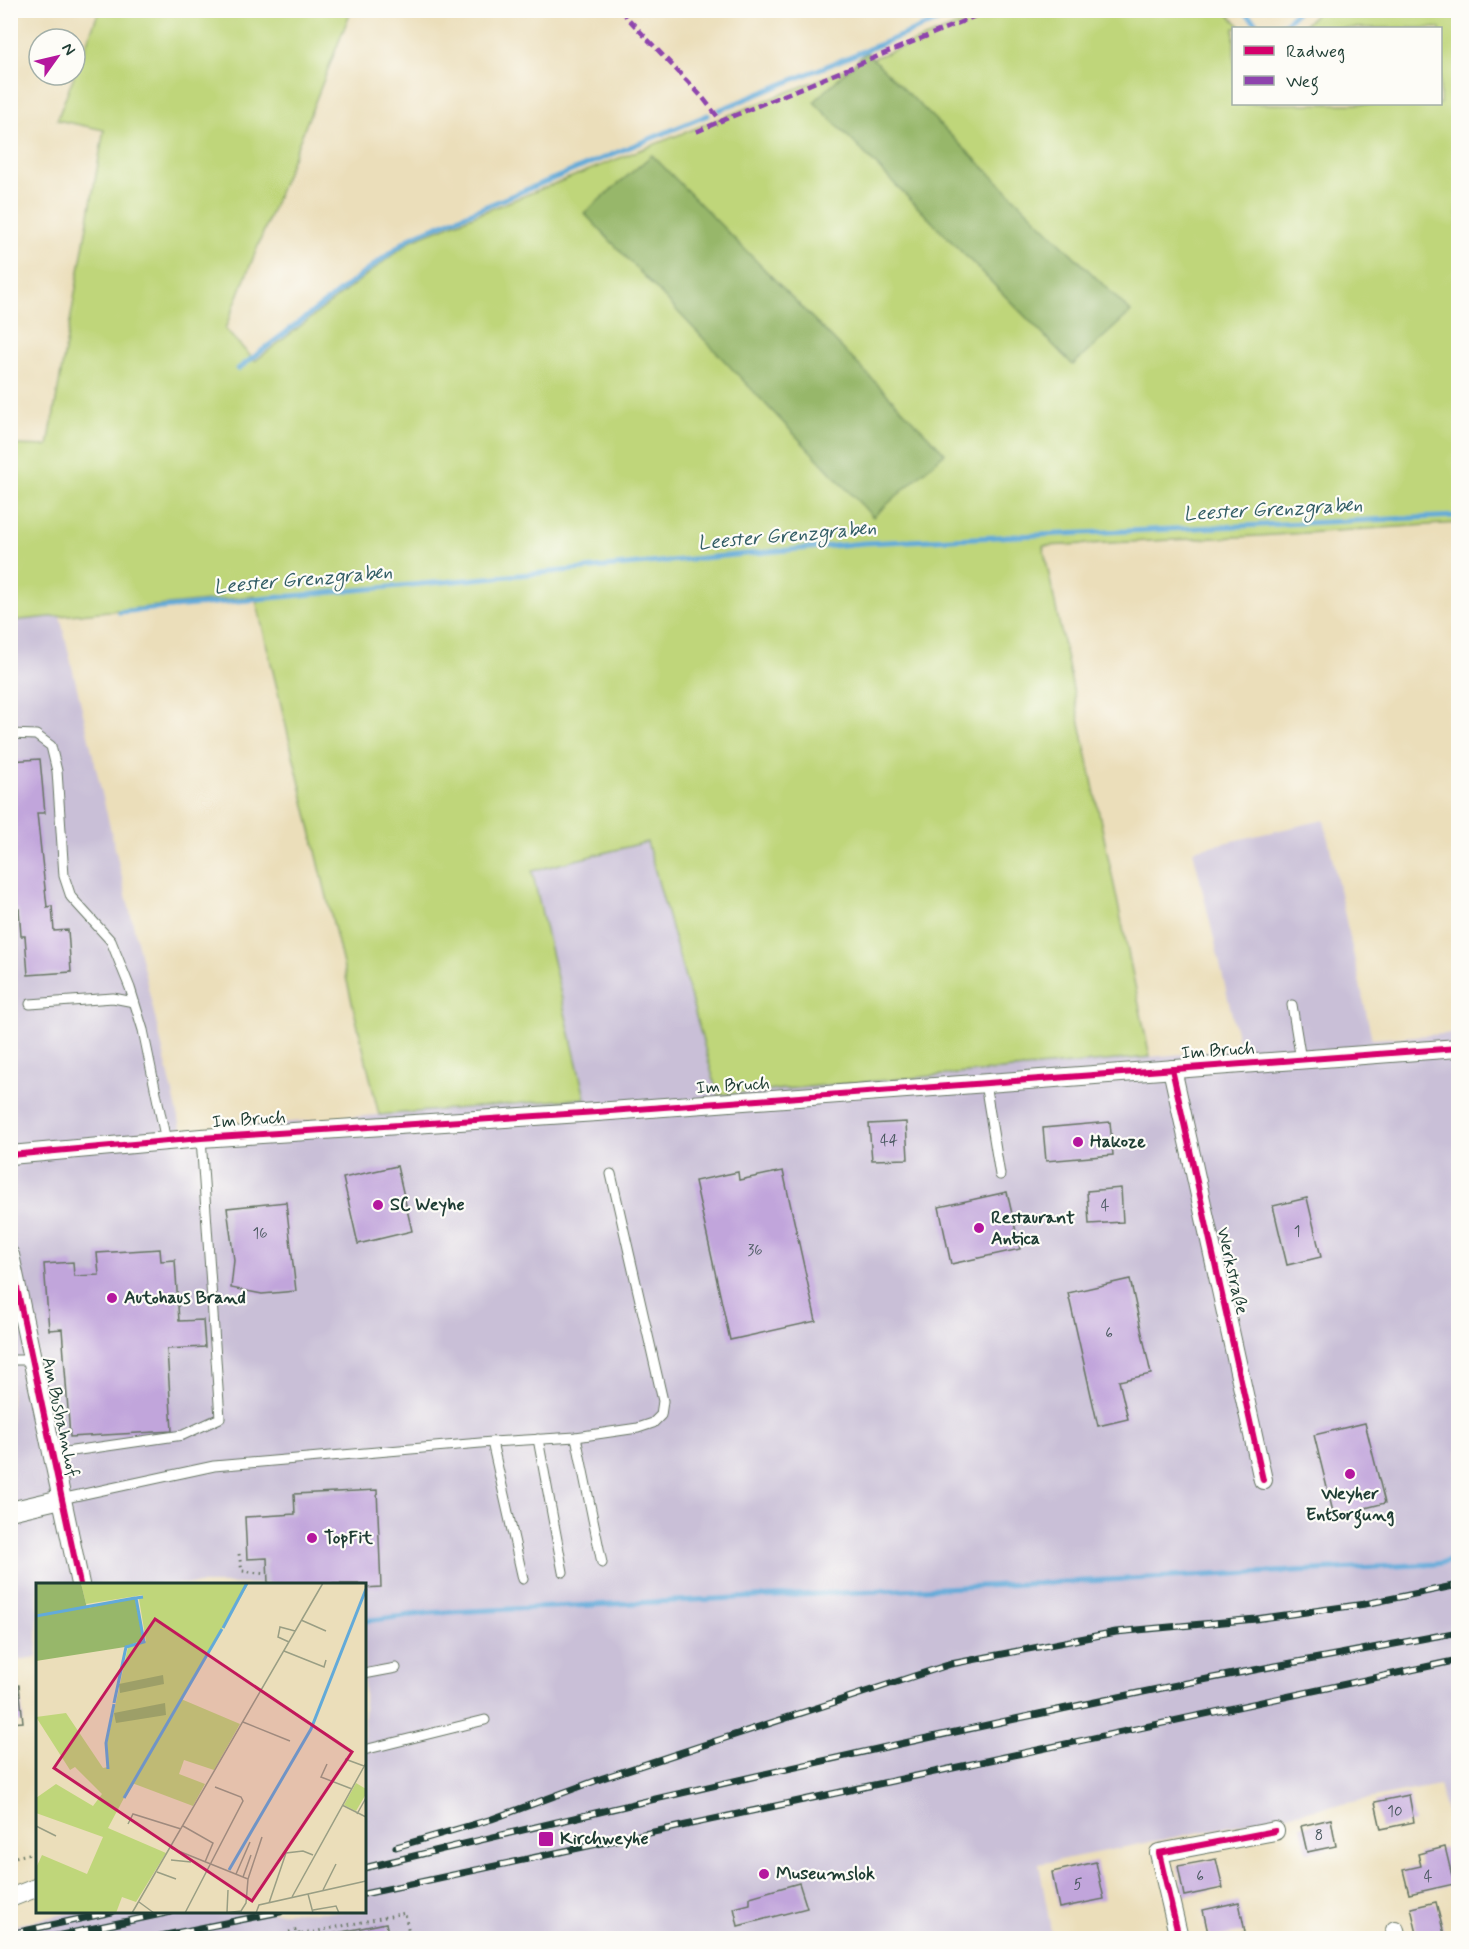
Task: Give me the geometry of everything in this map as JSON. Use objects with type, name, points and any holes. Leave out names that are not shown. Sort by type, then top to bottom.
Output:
[{"type":"street","name":"Im Bruch","points":[[10,1155],[201,1138],[597,1112],[1458,1048]]},
{"type":"street","name":"Werkstraße","points":[[1172,1069],[1263,1480]]},
{"type":"street","name":"Am Busbahnhof","points":[[10,1255],[80,1583]]},
{"type":"street","points":[[10,1511],[62,1499]]},
{"type":"street","points":[[1179,1938],[1159,1853],[1275,1831]]},
{"type":"street","points":[[10,1898],[36,1888]]},
{"type":"lane","points":[[10,734],[36,735],[51,746],[57,771],[64,876],[70,897],[111,941],[143,1030],[166,1141]]},
{"type":"lane","points":[[30,1004],[113,998],[134,1002]]},
{"type":"lane","points":[[1292,1005],[1301,1060]]},
{"type":"lane","points":[[985,1083],[1000,1175]]},
{"type":"lane","points":[[52,1454],[183,1435],[220,1419],[201,1138]]},
{"type":"lane","points":[[62,1499],[214,1466],[576,1437],[638,1428],[653,1423],[661,1416],[663,1401],[610,1174]]},
{"type":"lane","points":[[10,1360],[33,1360]]},
{"type":"lane","points":[[576,1437],[602,1563]]},
{"type":"lane","points":[[538,1439],[563,1572]]},
{"type":"lane","points":[[492,1442],[522,1579]]},
{"type":"lane","points":[[366,1674],[396,1668]]},
{"type":"lane","points":[[366,1750],[485,1720]]},
{"type":"path","points":[[239,1554],[242,1570],[266,1574]]},
{"type":"path","points":[[10,1858],[36,1852]]},
{"type":"path","points":[[284,1938],[300,1937],[405,1913],[410,1938]]},
{"type":"path","points":[[289,1932],[298,1930],[300,1937]]},
{"type":"shaded area","points":[[60,616],[182,1131],[585,1098],[532,871],[647,841],[718,1095],[1240,1049],[1193,850],[1324,820],[1372,1039],[1458,1033],[1458,1827],[1450,1829],[1439,1785],[1039,1864],[1052,1936],[1025,1938],[11,1938],[11,1926],[69,1913],[366,1913],[366,1583],[36,1583],[36,1657],[11,1661],[11,621]]},
{"type":"green space","points":[[99,11],[351,11],[225,329],[255,361],[412,240],[993,11],[1225,11],[1241,27],[1232,27],[1232,105],[1442,105],[1442,27],[1302,27],[1319,11],[1458,11],[1458,523],[1258,536],[1043,546],[1150,1057],[718,1095],[647,842],[532,871],[585,1098],[379,1115],[255,596],[11,621],[11,445],[48,446],[104,130],[57,120],[70,87],[87,87],[87,42]]},
{"type":"green space","points":[[866,52],[1131,312],[1073,365],[814,102]]},
{"type":"green space","points":[[652,155],[945,453],[873,517],[584,213]]},
{"type":"building","points":[[40,759],[45,813],[37,813],[47,907],[52,906],[54,931],[68,930],[71,972],[28,975],[25,936],[21,936],[19,909],[13,909],[10,878],[10,761]]},
{"type":"building","points":[[906,1122],[908,1159],[872,1160],[869,1124]]},
{"type":"building","name":"Hakoze","points":[[1110,1122],[1113,1155],[1046,1161],[1043,1128]]},
{"type":"building","name":"SC Weyhe","points":[[397,1166],[412,1231],[358,1244],[343,1178]]},
{"type":"building","points":[[783,1171],[816,1321],[730,1340],[695,1181],[738,1172],[739,1180]]},
{"type":"building","points":[[1121,1188],[1123,1222],[1089,1224],[1087,1191]]},
{"type":"building","name":"Restaurant Antica","points":[[1007,1192],[1020,1249],[951,1264],[939,1207]]},
{"type":"building","points":[[1307,1198],[1321,1257],[1287,1265],[1273,1206]]},
{"type":"building","points":[[286,1202],[296,1291],[262,1294],[231,1288],[234,1260],[227,1208]]},
{"type":"building","points":[[160,1249],[161,1261],[175,1260],[179,1321],[203,1320],[205,1347],[167,1349],[172,1431],[70,1437],[62,1329],[49,1330],[44,1264],[73,1262],[74,1276],[99,1275],[97,1253]]},
{"type":"building","points":[[1130,1279],[1151,1374],[1119,1381],[1128,1419],[1098,1426],[1068,1293]]},
{"type":"building","points":[[1365,1423],[1385,1503],[1334,1516],[1314,1435]]},
{"type":"building","name":"TopFit","points":[[377,1490],[381,1587],[366,1588],[366,1583],[268,1583],[267,1558],[247,1559],[245,1517],[295,1514],[294,1494]]},
{"type":"building","points":[[19,1685],[23,1722],[10,1723],[10,1686]]},
{"type":"building","points":[[1409,1795],[1414,1822],[1381,1829],[1375,1802]]},
{"type":"building","points":[[1331,1819],[1336,1846],[1307,1852],[1301,1826]]},
{"type":"building","points":[[1445,1847],[1454,1884],[1409,1894],[1403,1870],[1421,1866],[1418,1854]]},
{"type":"building","points":[[1216,1859],[1223,1888],[1184,1896],[1178,1866]]},
{"type":"building","points":[[1096,1862],[1104,1899],[1059,1908],[1052,1872]]},
{"type":"building","points":[[799,1883],[807,1908],[738,1926],[734,1908],[750,1904],[750,1897]]},
{"type":"building","points":[[1239,1902],[1245,1932],[1209,1938],[1203,1910]]},
{"type":"building","points":[[1436,1902],[1445,1938],[1418,1938],[1411,1908]]},
{"type":"building","points":[[386,1923],[389,1938],[318,1937]]},
{"type":"waterway","points":[[719,110],[964,10]]},
{"type":"waterway","points":[[1242,10],[1261,27]]},
{"type":"waterway","points":[[1278,27],[1285,24],[1298,10]]},
{"type":"waterway","points":[[238,369],[411,237],[708,115]]},
{"type":"waterway","name":"Leester Grenzgraben","points":[[119,612],[864,543],[1458,516]]},
{"type":"waterway","points":[[366,1621],[428,1613],[1436,1564],[1458,1559]]},
{"type":"railway","points":[[396,1847],[492,1819],[603,1778],[951,1664],[1116,1632],[1256,1619],[1365,1604],[1458,1585]]},
{"type":"railway","points":[[366,1868],[948,1733],[1182,1684],[1458,1632]]},
{"type":"railway","points":[[366,1894],[1458,1660]]},
{"type":"railway","points":[[10,1934],[107,1913]]},
{"type":"railway","points":[[47,1938],[166,1913]]},
{"type":"railway","points":[[151,1938],[275,1913]]},
{"type":"marked path","points":[[620,10],[703,98],[721,121],[990,10]]},
{"type":"marked path","points":[[696,132],[721,121]]},
{"type":"cycle path","points":[[10,1155],[201,1138],[597,1112],[1458,1048]]},
{"type":"cycle path","points":[[1172,1069],[1263,1480]]},
{"type":"cycle path","points":[[10,1255],[80,1583]]},
{"type":"cycle path","points":[[1179,1938],[1159,1853],[1275,1831]]},
{"type":"place","name":"Hakoze","points":[[1078,1142]]},
{"type":"place","name":"SC Weyhe","points":[[378,1205]]},
{"type":"place","name":"Restaurant Antica","points":[[979,1228]]},
{"type":"place","name":"Autohaus Brand","points":[[112,1298]]},
{"type":"place","name":"Weyher Entsorgung","points":[[1350,1474]]},
{"type":"place","name":"TopFit","points":[[312,1538]]},
{"type":"place","name":"Kirchweyhe","points":[[546,1839]]},
{"type":"place","name":"Museumslok","points":[[764,1874]]}]
